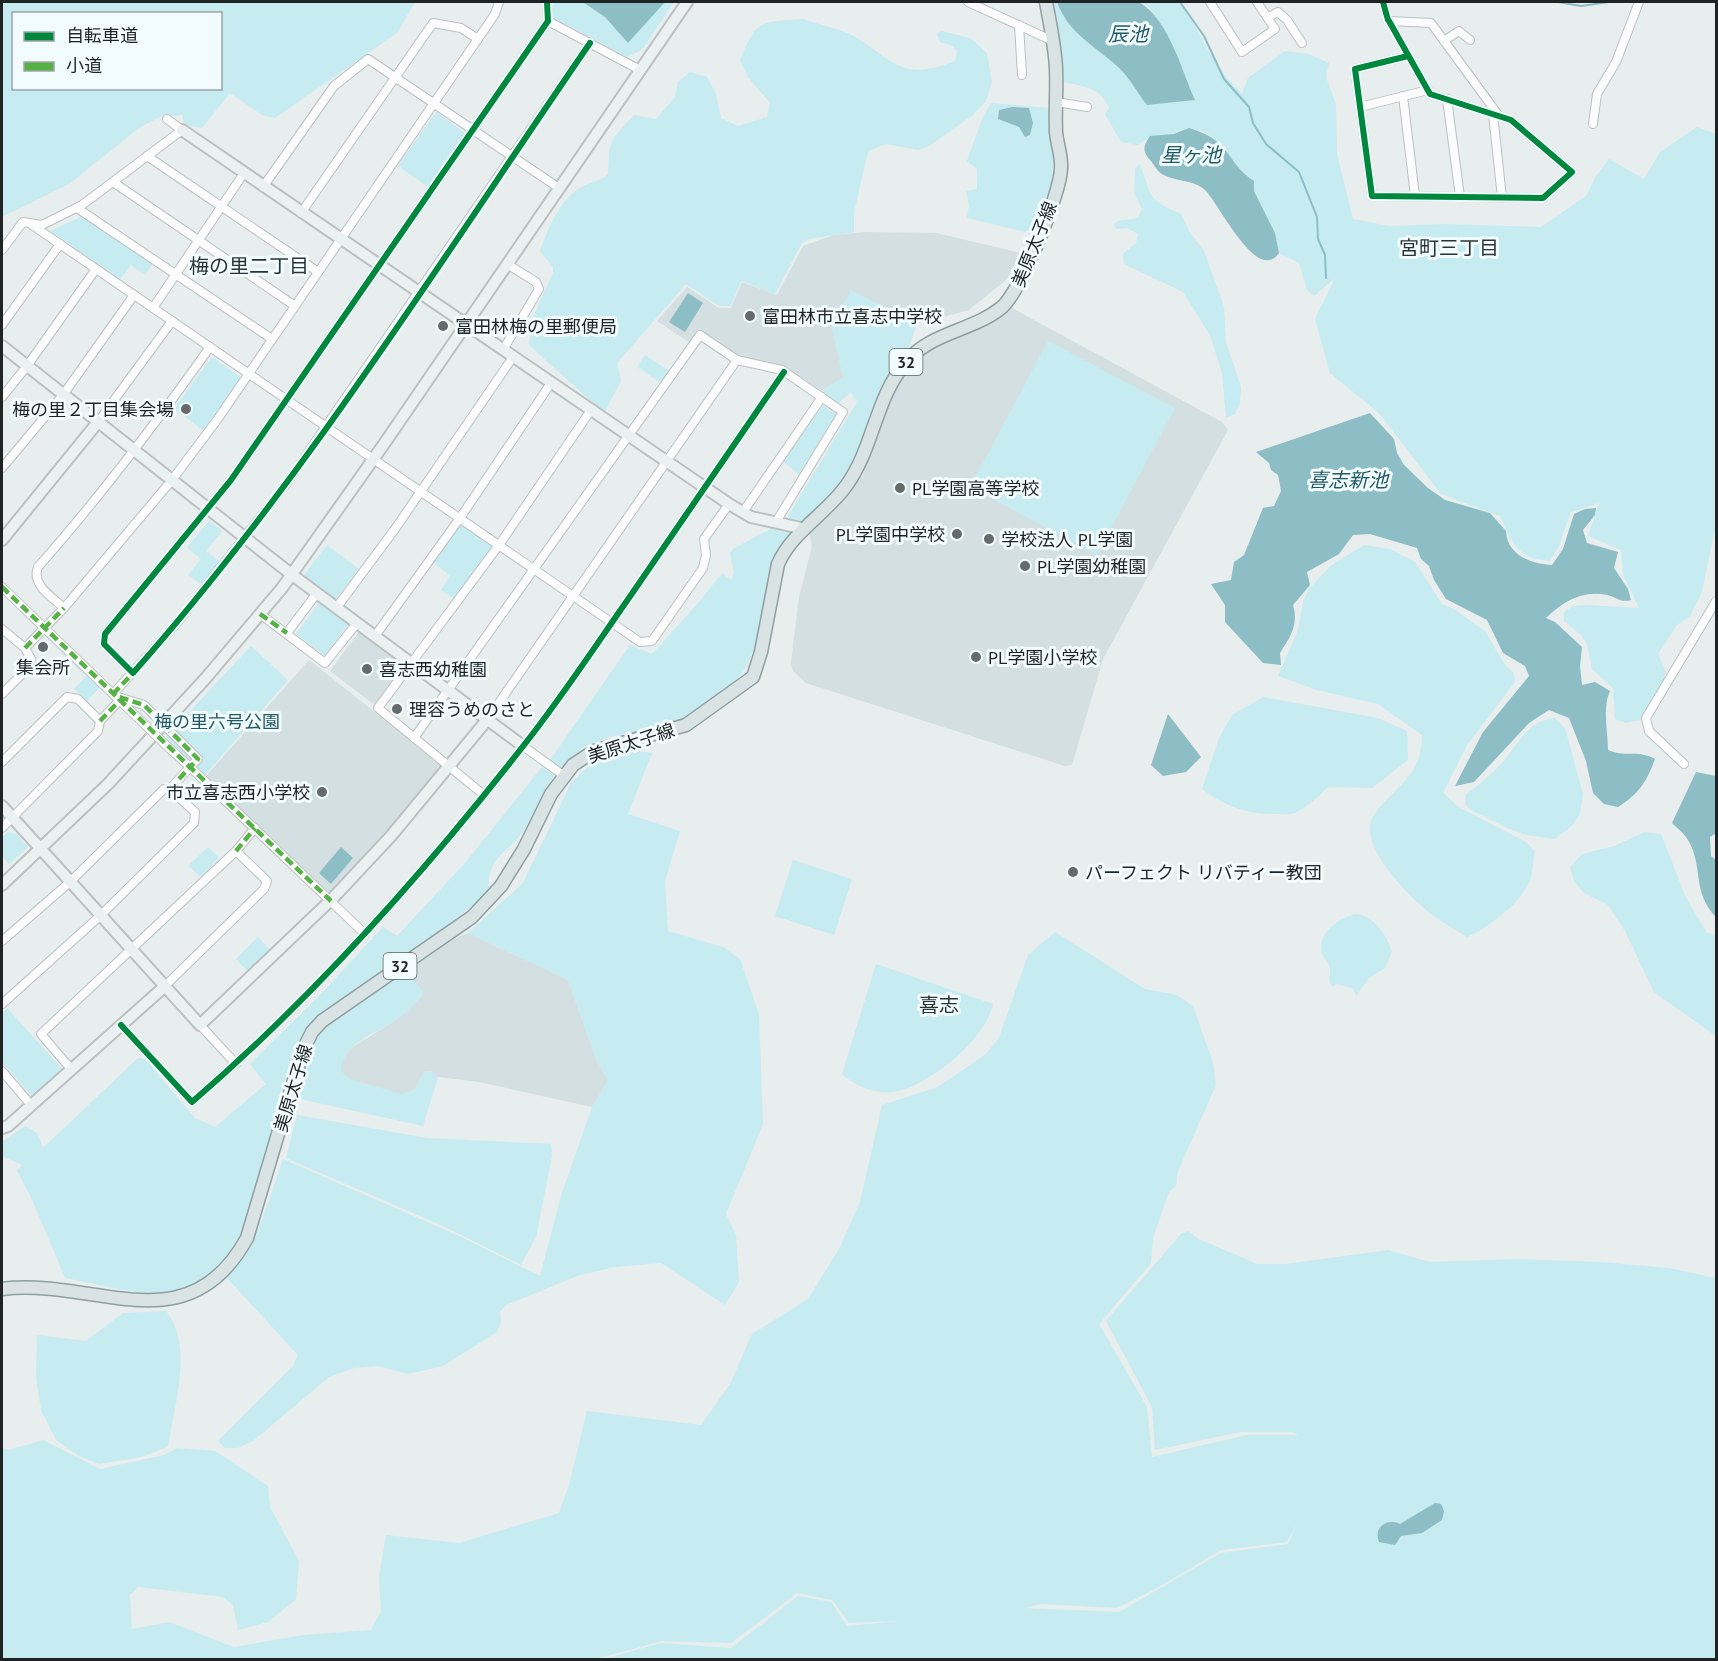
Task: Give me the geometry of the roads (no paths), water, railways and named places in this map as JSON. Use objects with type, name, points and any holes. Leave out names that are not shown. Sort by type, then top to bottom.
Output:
[{"type":"main road","name":"美原太子線","points":[[2,1289],[46,1287],[159,1302],[193,1293],[222,1273],[236,1257],[247,1238],[303,1050],[312,1032],[330,1013],[472,917],[501,886],[562,776],[594,751],[686,725],[753,677],[761,652],[778,564],[793,540],[831,503],[854,473],[886,392],[908,360],[929,342],[988,316],[1013,296],[1025,271],[1062,167],[1057,139],[1053,41],[1046,2]]},
{"type":"street","points":[[25,648],[64,608],[172,480],[434,104],[495,14],[499,2]]},
{"type":"street","points":[[133,673],[105,646],[103,638],[210,510],[287,400],[548,21],[547,2]]},
{"type":"street","points":[[2,885],[108,784],[260,614],[374,459],[687,2]]},
{"type":"street","points":[[968,2],[1053,41]]},
{"type":"street","points":[[1210,2],[1242,52],[1275,29],[1257,2]]},
{"type":"street","points":[[1383,2],[1389,21],[1430,94],[1496,115],[1516,124],[1572,172],[1543,198],[1372,196],[1355,69],[1408,56]]},
{"type":"street","points":[[1593,124],[1597,94],[1616,62],[1640,2]]},
{"type":"street","points":[[1268,18],[1278,12],[1287,20],[1302,44]]},
{"type":"street","points":[[548,21],[640,70]]},
{"type":"street","points":[[1389,21],[1431,23],[1496,115],[1502,198]]},
{"type":"street","points":[[301,213],[433,23],[461,28],[478,39]]},
{"type":"street","points":[[1020,25],[1022,75]]},
{"type":"street","points":[[1444,41],[1459,31],[1470,40]]},
{"type":"street","points":[[2,828],[98,731],[100,721],[133,673],[246,538],[327,427],[590,43]]},
{"type":"street","points":[[264,187],[334,86],[368,59],[559,188]]},
{"type":"street","points":[[1360,107],[1428,90]]},
{"type":"street","points":[[1403,96],[1415,196]]},
{"type":"street","points":[[1447,99],[1460,197]]},
{"type":"street","points":[[1056,102],[1087,107]]},
{"type":"street","points":[[167,118],[301,213],[729,504],[751,517],[805,529]]},
{"type":"street","points":[[32,225],[42,225],[76,208],[182,130]]},
{"type":"street","points":[[147,156],[318,272]]},
{"type":"street","points":[[153,308],[244,173]]},
{"type":"street","points":[[113,182],[295,306]]},
{"type":"street","points":[[76,208],[272,339]]},
{"type":"street","points":[[2,250],[23,222],[32,225],[640,642],[652,641],[703,568],[704,539],[729,504]]},
{"type":"street","points":[[2,325],[60,244]]},
{"type":"street","points":[[503,350],[539,286],[507,264]]},
{"type":"street","points":[[2,397],[27,366],[96,269]]},
{"type":"street","points":[[2,468],[63,395],[134,295]]},
{"type":"street","points":[[2,540],[99,422],[172,321]]},
{"type":"street","points":[[414,738],[700,335],[737,360],[784,372],[843,412],[776,522]]},
{"type":"street","points":[[2,346],[291,574],[562,776]]},
{"type":"street","points":[[64,608],[36,580],[38,567],[89,510],[210,347]]},
{"type":"street","points":[[337,607],[421,492],[513,357]]},
{"type":"street","points":[[200,1025],[330,901],[391,836],[488,720],[737,360]]},
{"type":"street","points":[[121,1025],[192,1102],[236,1065],[365,934],[523,746],[612,622],[784,372]]},
{"type":"street","points":[[375,636],[460,518],[551,383]]},
{"type":"street","points":[[743,512],[822,398]]},
{"type":"street","points":[[484,795],[378,708],[499,545],[591,410]]},
{"type":"street","points":[[2,587],[365,934]]},
{"type":"street","points":[[287,633],[318,593]]},
{"type":"street","points":[[1684,764],[1648,731],[1645,724],[1646,718],[1716,602]]},
{"type":"street","points":[[260,614],[325,663],[357,623]]},
{"type":"street","points":[[2,629],[31,654],[29,667],[2,694]]},
{"type":"street","points":[[2,762],[67,697],[78,699],[100,721]]},
{"type":"street","points":[[117,697],[144,705],[198,759],[170,789]]},
{"type":"street","points":[[2,941],[70,882],[164,789],[170,789],[195,812],[196,820],[100,916],[2,1004]]},
{"type":"street","points":[[2,806],[236,1065]]},
{"type":"street","points":[[71,1069],[40,1034],[132,951],[236,851],[255,828]]},
{"type":"street","points":[[2,1128],[164,987],[264,889],[267,881],[264,876],[236,851]]},
{"type":"street","points":[[2,1071],[31,1105]]},
{"type":"water","points":[[583,2],[665,2],[628,43],[605,17]]},
{"type":"water","name":"辰池","points":[[1057,2],[1139,2],[1149,10],[1166,33],[1195,100],[1147,105],[1123,72],[1068,23]]},
{"type":"water","points":[[1012,107],[1029,108],[1033,123],[1030,135],[1025,137],[1019,127],[998,119],[999,110]]},
{"type":"water","name":"星ヶ池","points":[[1189,128],[1214,139],[1238,167],[1254,181],[1254,191],[1275,233],[1279,253],[1270,260],[1260,258],[1250,251],[1205,190],[1195,184],[1162,174],[1147,157],[1144,148],[1150,136],[1174,134]]},
{"type":"water","points":[[688,293],[703,303],[685,332],[669,322]]},
{"type":"water","name":"喜志新池","points":[[1370,413],[1394,439],[1397,453],[1404,465],[1428,488],[1445,500],[1490,513],[1506,531],[1507,539],[1515,552],[1528,560],[1552,565],[1563,549],[1574,514],[1585,509],[1596,508],[1595,515],[1583,530],[1587,543],[1618,552],[1614,568],[1628,589],[1631,600],[1589,594],[1574,598],[1546,618],[1555,622],[1582,647],[1580,666],[1582,685],[1595,682],[1610,691],[1606,712],[1608,750],[1642,754],[1655,759],[1641,786],[1632,797],[1618,807],[1604,804],[1593,793],[1586,761],[1569,718],[1549,710],[1529,723],[1474,782],[1455,786],[1483,732],[1529,676],[1525,666],[1503,653],[1487,620],[1446,599],[1434,580],[1429,566],[1421,559],[1417,548],[1370,534],[1353,535],[1339,554],[1307,572],[1310,585],[1293,605],[1294,625],[1280,653],[1281,665],[1263,663],[1225,622],[1225,605],[1211,584],[1231,580],[1234,562],[1244,555],[1263,508],[1274,506],[1281,491],[1278,475],[1256,452]]},
{"type":"water","points":[[1168,714],[1201,757],[1186,772],[1163,776],[1151,765]]},
{"type":"water","points":[[1696,772],[1716,776],[1716,833],[1710,837],[1711,856],[1716,860],[1716,917],[1703,898],[1693,850],[1686,837],[1672,823]]},
{"type":"water","points":[[341,847],[353,858],[331,884],[319,873]]},
{"type":"water","points":[[1435,1503],[1441,1504],[1444,1511],[1442,1520],[1422,1533],[1401,1536],[1395,1545],[1379,1542],[1378,1532],[1382,1525],[1390,1522],[1400,1524]]},
{"type":"waterway","points":[[1180,2],[1204,36],[1224,79],[1249,107],[1253,123],[1266,144],[1299,172],[1317,217],[1318,239],[1325,255],[1326,278]]},
{"type":"waterway","points":[[1558,2],[1581,6],[1609,2]]},
{"type":"place","name":"富田林市立喜志中学校","points":[[750,316]]},
{"type":"place","name":"富田林梅の里郵便局","points":[[443,326]]},
{"type":"place","name":"梅の里２丁目集会場","points":[[186,409]]},
{"type":"place","name":"PL学園高等学校","points":[[900,488]]},
{"type":"place","name":"PL学園中学校","points":[[957,534]]},
{"type":"place","name":"学校法人 PL学園","points":[[989,539]]},
{"type":"place","name":"PL学園幼稚園","points":[[1025,566]]},
{"type":"place","name":"集会所","points":[[43,647]]},
{"type":"place","name":"PL学園小学校","points":[[976,657]]},
{"type":"place","name":"喜志西幼稚園","points":[[367,669]]},
{"type":"place","name":"理容うめのさと","points":[[397,709]]},
{"type":"place","name":"市立喜志西小学校","points":[[322,792]]},
{"type":"place","name":"パーフェクト リバティー教団","points":[[1073,872]]},
{"type":"district","name":"宮町三丁目","points":[[1449,248]]},
{"type":"district","name":"梅の里二丁目","points":[[249,266]]},
{"type":"district","name":"喜志","points":[[939,1005]]},
{"type":"park label","name":"梅の里六号公園","points":[[217,721]]}]
